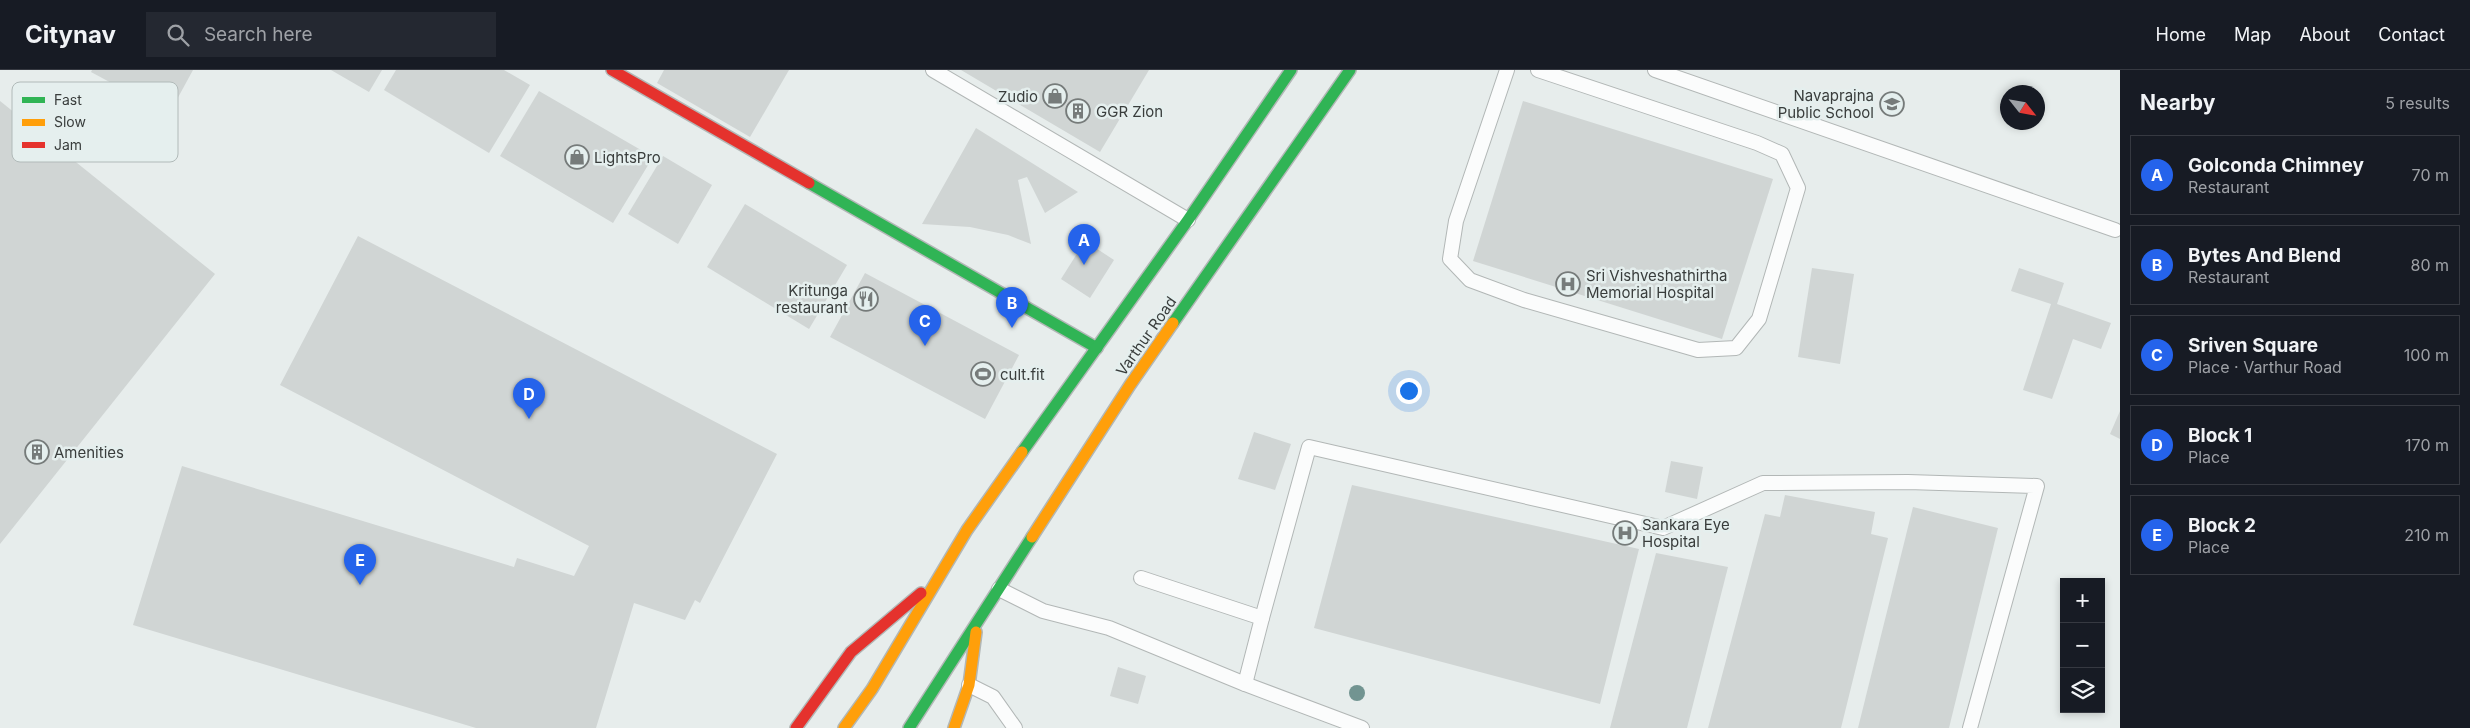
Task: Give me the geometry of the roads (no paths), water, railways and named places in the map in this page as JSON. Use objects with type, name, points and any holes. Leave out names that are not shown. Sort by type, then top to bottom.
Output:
[{"type":"main road","points":[[612,70],[1097,348]]},
{"type":"main road","points":[[844,728],[872,689],[967,530],[1188,220],[1291,70]]},
{"type":"main road","name":"Varthur Road","points":[[909,728],[1130,385],[1350,70]]},
{"type":"main road","points":[[796,728],[851,652],[938,579]]},
{"type":"main road","points":[[954,728],[969,685],[977,625]]},
{"type":"lane","points":[[933,70],[1188,220]]},
{"type":"lane","points":[[1507,70],[1456,220],[1450,259],[1470,280],[1524,300],[1698,350],[1736,348],[1759,319],[1798,188],[1782,154],[1757,143],[1538,70]]},
{"type":"lane","points":[[1655,70],[2115,230]]},
{"type":"lane","points":[[1246,684],[1309,447],[1663,528],[1763,483],[1908,482],[2038,486],[1970,728]]},
{"type":"lane","points":[[1141,578],[1262,618]]},
{"type":"lane","points":[[999,589],[1043,611],[1109,628],[1246,684],[1362,728]]},
{"type":"lane","points":[[969,685],[993,697],[1015,728]]},
{"type":"place","name":"Zudio","points":[[1055,96]]},
{"type":"place","name":"Navaprajna Public School","points":[[1892,104]]},
{"type":"place","name":"GGR Zion","points":[[1078,111]]},
{"type":"place","name":"LightsPro","points":[[577,157]]},
{"type":"place","name":"Golconda Chimney","points":[[1084,265]]},
{"type":"place","name":"Sri Vishveshathirtha Memorial Hospital","points":[[1568,284]]},
{"type":"place","name":"Kritunga restaurant","points":[[866,299]]},
{"type":"place","name":"Bytes And Blend","points":[[1012,328]]},
{"type":"place","name":"Sriven Square","points":[[925,346]]},
{"type":"place","name":"cult.fit","points":[[983,374]]},
{"type":"place","name":"Block 1","points":[[529,419]]},
{"type":"place","name":"Amenities","points":[[37,452]]},
{"type":"place","name":"Sankara Eye Hospital","points":[[1625,533]]},
{"type":"place","name":"Block 2","points":[[360,585]]}]
